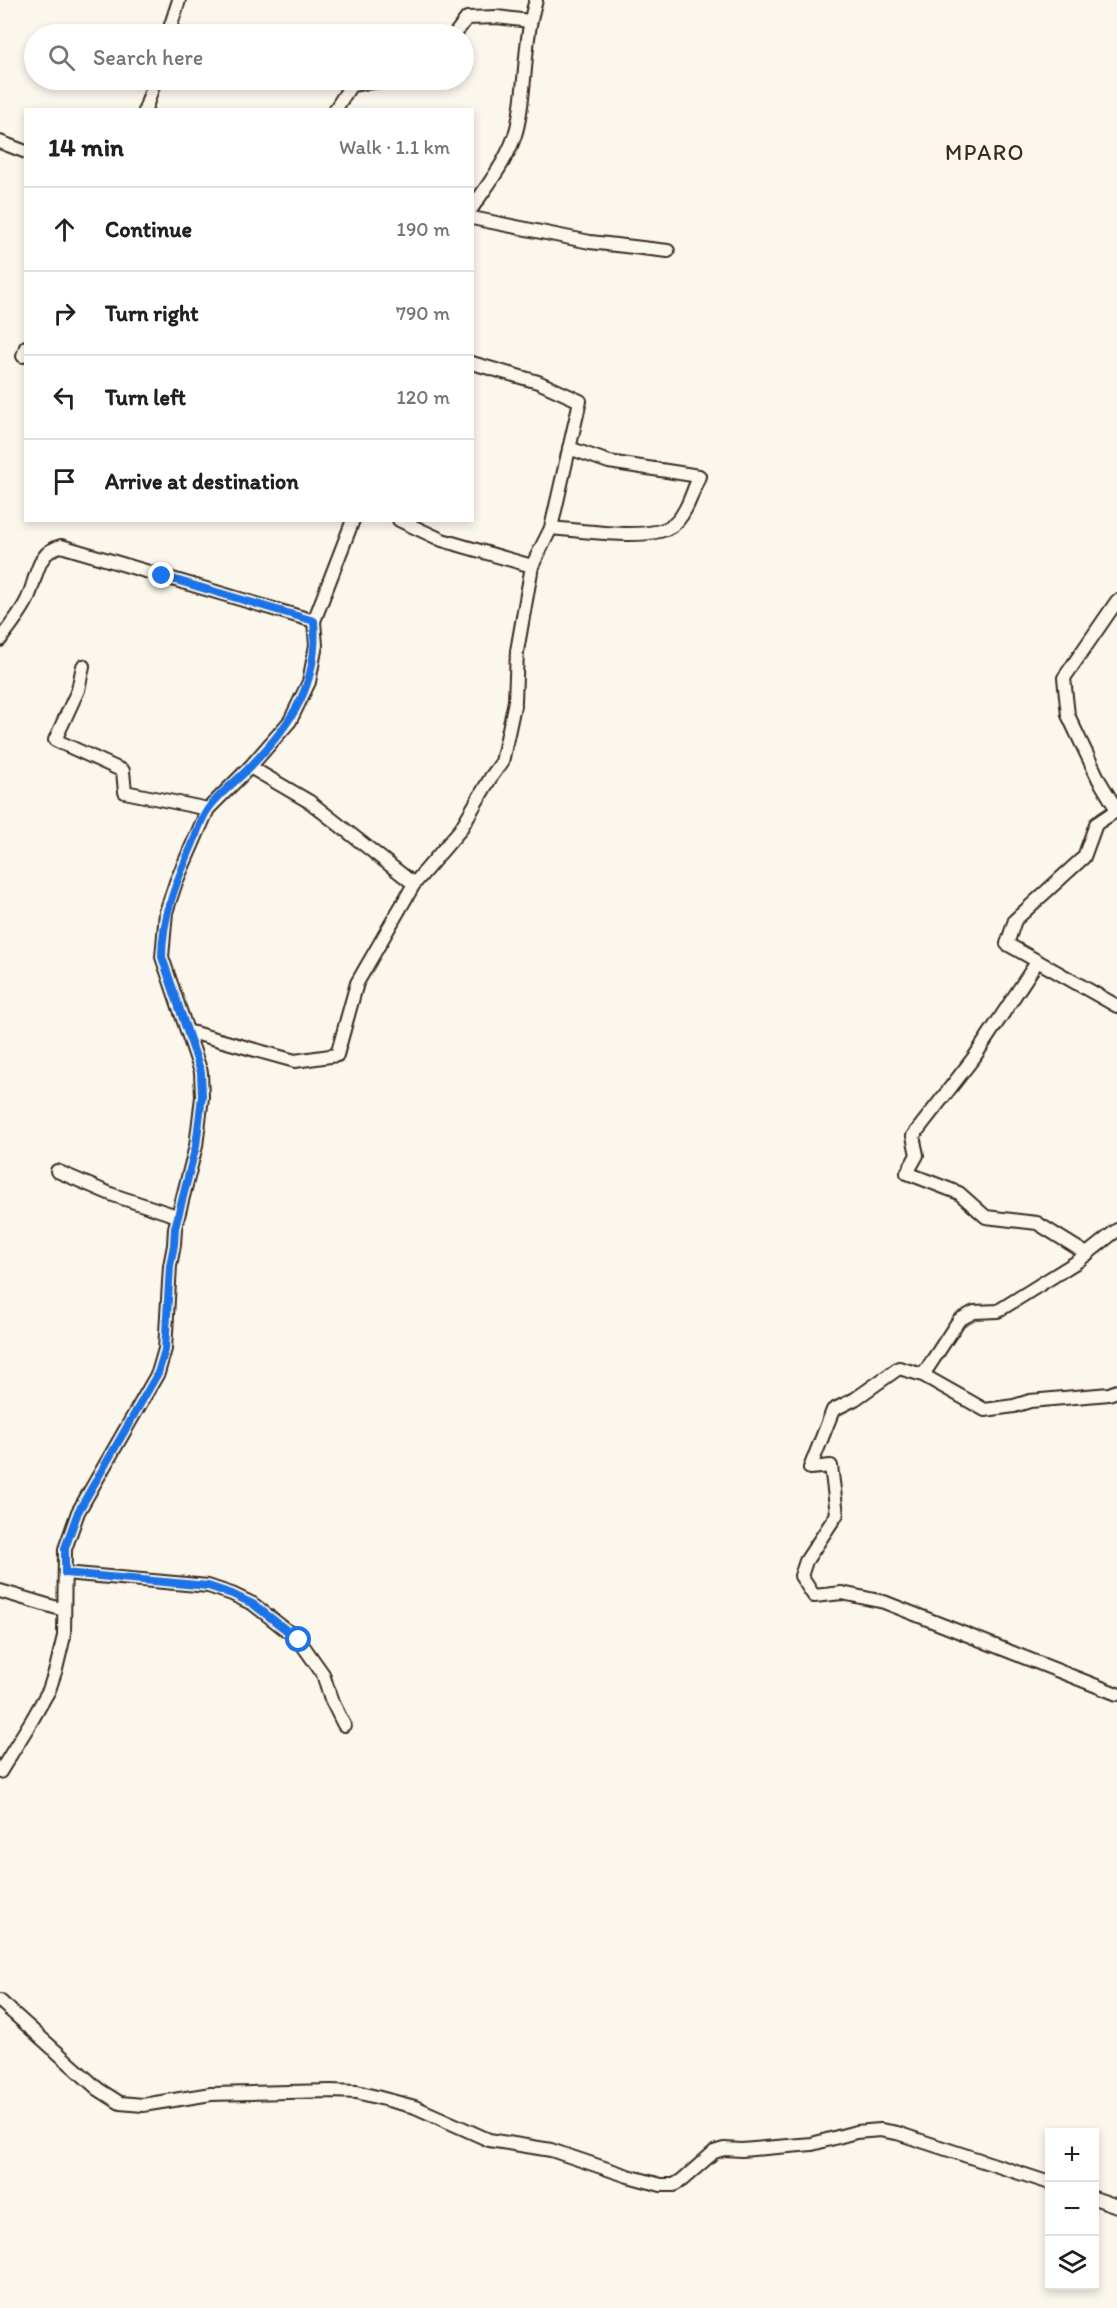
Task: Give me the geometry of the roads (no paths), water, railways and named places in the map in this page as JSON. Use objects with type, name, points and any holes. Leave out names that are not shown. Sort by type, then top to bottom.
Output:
[{"type":"street","points":[[171,24],[179,0]]},
{"type":"street","points":[[474,205],[508,151],[517,128],[525,76],[529,21],[536,0]]},
{"type":"street","points":[[462,24],[467,18],[497,17],[529,21]]},
{"type":"street","points":[[146,108],[152,90]]},
{"type":"street","points":[[337,108],[348,90]]},
{"type":"street","points":[[0,142],[24,151]]},
{"type":"street","points":[[474,218],[590,242],[668,251]]},
{"type":"street","points":[[187,1031],[295,1061],[337,1055],[357,982],[414,884],[460,830],[490,777],[502,762],[515,701],[517,651],[532,566],[551,528],[556,511],[580,400],[538,382],[474,364]]},
{"type":"street","points":[[551,528],[651,533],[671,527],[686,508],[699,476],[609,462],[569,448]]},
{"type":"street","points":[[0,1772],[49,1690],[64,1636],[65,1548],[78,1512],[158,1373],[165,1350],[170,1266],[177,1216],[196,1146],[202,1096],[201,1072],[162,957],[166,912],[176,882],[208,809],[250,767],[290,721],[309,682],[316,645],[314,621],[353,522]]},
{"type":"street","points":[[403,522],[442,540],[532,566]]},
{"type":"street","points":[[0,640],[26,603],[42,557],[51,548],[61,546],[314,621]]},
{"type":"street","points":[[1117,601],[1064,678],[1068,715],[1099,780],[1117,810],[1096,824],[1084,857],[1015,920],[1007,944],[1117,1006]]},
{"type":"street","points":[[83,666],[78,690],[54,740],[123,771],[125,792],[208,809]]},
{"type":"street","points":[[250,767],[310,802],[414,884]]},
{"type":"street","points":[[1037,962],[975,1056],[913,1136],[917,1155],[907,1173],[959,1193],[986,1217],[1036,1223],[1087,1254]]},
{"type":"street","points":[[57,1171],[113,1195],[177,1216]]},
{"type":"street","points":[[922,1375],[959,1320],[974,1312],[998,1311],[1087,1254],[1117,1230]]},
{"type":"street","points":[[1117,1391],[1109,1394],[1030,1401],[1014,1407],[985,1410],[922,1375],[899,1368],[855,1399],[833,1410],[810,1468],[831,1466],[837,1514],[806,1561],[801,1576],[814,1596],[842,1593],[884,1602],[1117,1694]]},
{"type":"street","points":[[65,1573],[208,1586],[253,1604],[299,1640],[323,1674],[331,1699],[344,1725]]},
{"type":"street","points":[[0,1591],[63,1610]]},
{"type":"street","points":[[0,2001],[90,2082],[120,2103],[143,2105],[211,2094],[357,2092],[415,2107],[489,2140],[551,2150],[661,2185],[674,2185],[714,2152],[812,2144],[856,2132],[880,2130],[897,2133],[1047,2182]]},
{"type":"street","points":[[1099,2199],[1117,2206]]},
{"type":"district","name":"MPARO","points":[[985,152]]}]
